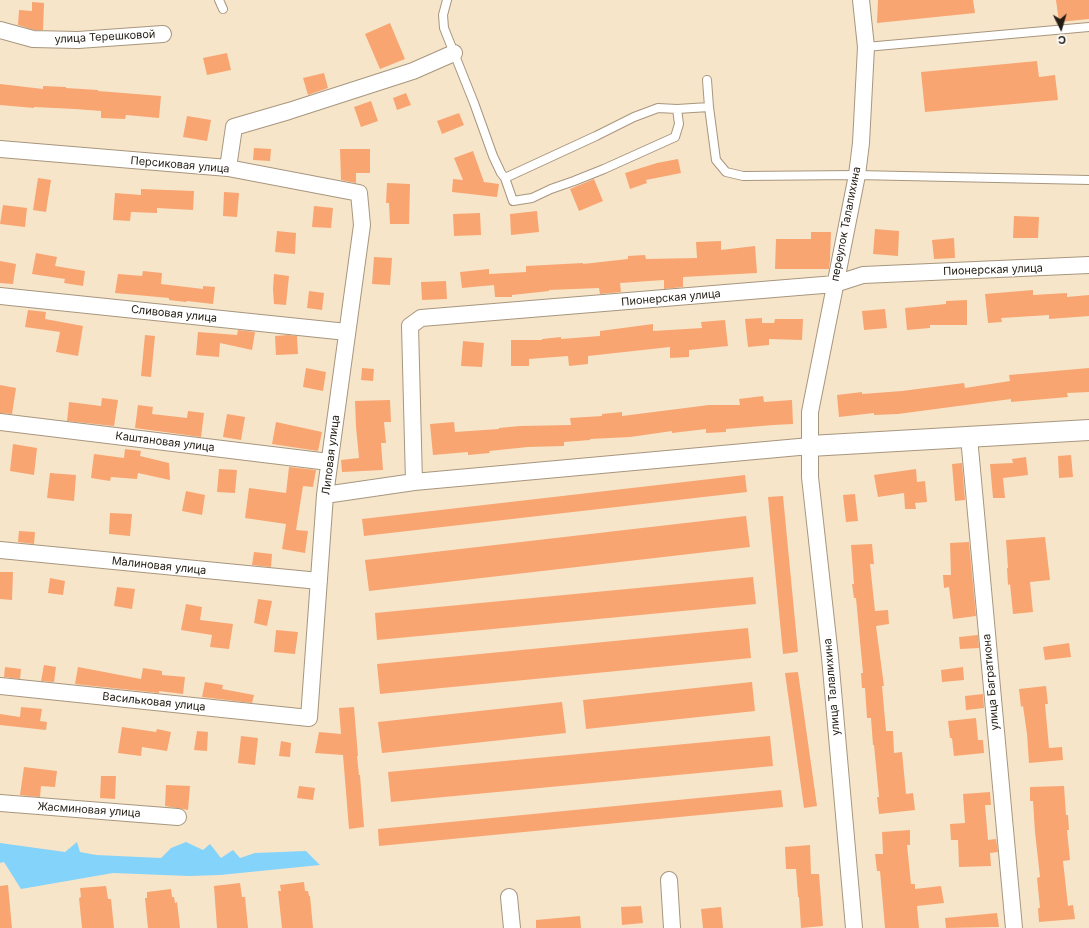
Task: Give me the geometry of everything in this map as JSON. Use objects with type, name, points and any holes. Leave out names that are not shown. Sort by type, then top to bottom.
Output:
[{"type":"street","name":"переулок Талалихина","points":[[810,446],[810,412],[857,175],[861,143],[866,47],[861,0]]},
{"type":"street","name":"улица Терешковой","points":[[0,30],[33,39],[78,40],[163,34]]},
{"type":"street","points":[[228,168],[234,127],[289,112],[413,71],[454,53]]},
{"type":"street","name":"Персиковая улица","points":[[0,149],[228,168],[359,193]]},
{"type":"street","name":"Липовая улица","points":[[309,718],[325,495],[362,225],[359,193]]},
{"type":"street","name":"Пионерская улица","points":[[414,482],[410,326],[420,318],[835,284],[863,275],[1089,266]]},
{"type":"street","name":"Сливовая улица","points":[[0,296],[347,332]]},
{"type":"street","name":"Каштановая улица","points":[[0,422],[329,462]]},
{"type":"street","points":[[325,495],[414,482],[810,446],[1089,430]]},
{"type":"street","name":"улица Багратиона","points":[[969,437],[1014,928]]},
{"type":"street","name":"улица Талалихина","points":[[810,446],[810,477],[830,657],[854,928]]},
{"type":"street","name":"Малиновая улица","points":[[0,550],[319,581]]},
{"type":"street","name":"Васильковая улица","points":[[0,686],[309,718]]},
{"type":"street","name":"Жасминовая улица","points":[[0,803],[178,817]]},
{"type":"street","points":[[669,880],[672,928]]},
{"type":"street","points":[[509,897],[512,928]]},
{"type":"lane","points":[[219,0],[223,9]]},
{"type":"lane","points":[[447,0],[443,15],[444,28],[500,173],[505,178],[513,201],[532,198],[550,189],[574,181],[675,137],[679,124],[677,109]]},
{"type":"lane","points":[[866,47],[1089,27]]},
{"type":"lane","points":[[707,80],[716,160],[726,172],[743,176],[857,175],[1089,180]]},
{"type":"lane","points":[[505,178],[658,108],[677,109],[709,107]]},
{"type":"water","points":[[77,842],[80,852],[96,855],[161,858],[171,848],[186,842],[203,850],[210,844],[221,858],[233,850],[240,858],[255,853],[306,851],[320,865],[220,875],[189,876],[113,873],[21,889],[4,862],[0,863],[0,843],[65,852]]},
{"type":"building","points":[[878,0],[973,0],[975,13],[877,23]]},
{"type":"building","points":[[1056,0],[1089,0],[1089,19],[1059,22]]},
{"type":"building","points":[[32,2],[44,3],[43,30],[34,30],[18,25],[19,10],[32,11]]},
{"type":"building","points":[[390,23],[405,59],[380,69],[365,34]]},
{"type":"building","points":[[227,53],[231,70],[207,75],[203,58]]},
{"type":"building","points":[[1037,61],[1039,77],[1055,75],[1058,100],[925,112],[921,72]]},
{"type":"building","points":[[324,73],[328,88],[308,95],[303,78]]},
{"type":"building","points":[[0,84],[43,89],[43,86],[66,87],[161,96],[159,118],[126,115],[125,119],[101,118],[101,111],[0,105]]},
{"type":"building","points":[[406,93],[411,105],[397,110],[393,98]]},
{"type":"building","points":[[371,101],[378,121],[361,127],[354,107]]},
{"type":"building","points":[[459,113],[464,125],[442,134],[437,121]]},
{"type":"building","points":[[187,116],[211,120],[207,141],[183,137]]},
{"type":"building","points":[[254,148],[271,149],[270,161],[253,160]]},
{"type":"building","points":[[340,149],[370,149],[370,173],[356,173],[356,183],[341,180]]},
{"type":"building","points":[[473,151],[484,182],[499,184],[497,197],[452,192],[453,179],[463,180],[454,158]]},
{"type":"building","points":[[678,159],[681,173],[646,180],[647,183],[630,189],[625,173],[657,163]]},
{"type":"building","points":[[38,178],[51,180],[46,212],[33,210]]},
{"type":"building","points":[[594,179],[603,201],[579,211],[570,189]]},
{"type":"building","points":[[387,183],[410,184],[409,224],[390,224],[389,203],[386,203]]},
{"type":"building","points":[[141,189],[194,191],[193,210],[157,208],[157,213],[131,212],[130,221],[113,220],[115,193],[141,195]]},
{"type":"building","points":[[224,192],[239,193],[237,217],[223,216]]},
{"type":"building","points":[[3,205],[27,208],[25,227],[0,224]]},
{"type":"building","points":[[314,206],[333,208],[331,228],[312,227]]},
{"type":"building","points":[[537,211],[539,232],[511,235],[510,214]]},
{"type":"building","points":[[480,213],[481,235],[454,236],[453,214]]},
{"type":"building","points":[[1014,216],[1039,217],[1038,238],[1013,238]]},
{"type":"building","points":[[875,229],[899,231],[898,256],[873,254]]},
{"type":"building","points":[[277,231],[296,233],[295,254],[275,252]]},
{"type":"building","points":[[811,232],[831,232],[829,269],[775,269],[776,239],[811,239]]},
{"type":"building","points":[[954,238],[955,258],[934,259],[932,240]]},
{"type":"building","points":[[721,241],[721,250],[755,246],[757,273],[683,277],[683,287],[664,289],[664,280],[620,283],[621,292],[600,294],[599,288],[549,290],[512,295],[512,297],[495,297],[494,285],[462,288],[460,272],[489,269],[489,274],[526,272],[526,266],[583,264],[628,259],[628,256],[645,255],[646,259],[697,258],[696,242]]},
{"type":"building","points":[[36,253],[57,257],[55,266],[85,271],[83,286],[64,283],[65,279],[32,274]]},
{"type":"building","points":[[374,257],[392,258],[390,285],[372,284]]},
{"type":"building","points":[[0,261],[16,264],[13,284],[0,283]]},
{"type":"building","points":[[143,271],[162,273],[161,284],[203,289],[203,286],[215,287],[213,304],[115,293],[118,274],[142,276]]},
{"type":"building","points":[[274,274],[289,276],[286,305],[274,304]]},
{"type":"building","points":[[446,281],[447,299],[422,300],[421,282]]},
{"type":"building","points":[[1033,290],[1033,295],[1067,293],[1067,297],[1089,295],[1089,316],[1049,319],[1049,315],[1001,318],[1002,322],[988,323],[985,294]]},
{"type":"building","points":[[309,291],[324,293],[322,310],[307,308]]},
{"type":"building","points":[[967,300],[967,325],[930,325],[930,328],[907,330],[905,308],[946,304],[946,301]]},
{"type":"building","points":[[885,309],[887,328],[864,330],[862,311]]},
{"type":"building","points":[[28,310],[46,312],[45,319],[83,326],[78,356],[56,352],[60,332],[25,327]]},
{"type":"building","points":[[762,318],[762,323],[774,323],[775,319],[803,319],[802,340],[769,339],[769,345],[748,347],[745,319]]},
{"type":"building","points":[[725,320],[728,346],[689,350],[689,357],[670,358],[670,347],[588,356],[588,364],[569,366],[568,356],[529,359],[529,366],[511,366],[511,340],[542,340],[561,337],[561,339],[600,336],[600,331],[653,324],[653,331],[702,328],[701,322]]},
{"type":"building","points":[[238,330],[255,332],[252,350],[220,343],[219,357],[196,355],[198,332],[237,335]]},
{"type":"building","points":[[145,335],[155,336],[151,377],[141,376]]},
{"type":"building","points":[[275,336],[297,336],[298,354],[276,355]]},
{"type":"building","points":[[463,341],[484,343],[482,367],[461,366]]},
{"type":"building","points":[[306,368],[326,372],[323,391],[303,387]]},
{"type":"building","points":[[362,368],[374,369],[373,381],[361,380]]},
{"type":"building","points":[[1089,368],[1089,392],[1067,393],[1068,397],[1011,402],[1011,399],[898,414],[874,415],[874,413],[839,417],[837,395],[862,392],[862,394],[902,391],[964,383],[965,388],[1010,381],[1009,375]]},
{"type":"building","points":[[0,385],[16,388],[12,414],[0,413]]},
{"type":"building","points":[[763,396],[764,402],[792,400],[793,424],[726,429],[726,432],[706,433],[706,429],[672,433],[672,431],[630,437],[564,442],[564,446],[528,447],[468,455],[468,452],[433,455],[430,424],[454,422],[455,432],[520,426],[571,425],[570,418],[602,416],[602,414],[622,412],[622,416],[709,405],[740,405],[739,399]]},
{"type":"building","points":[[102,398],[118,400],[114,426],[67,421],[69,402],[101,406]]},
{"type":"building","points":[[390,400],[391,422],[384,422],[386,443],[381,443],[383,470],[342,472],[341,460],[359,458],[355,401]]},
{"type":"building","points":[[138,405],[153,407],[152,414],[187,418],[188,411],[204,413],[201,437],[135,428]]},
{"type":"building","points":[[227,414],[245,417],[241,440],[223,437]]},
{"type":"building","points":[[276,422],[322,432],[318,451],[272,444]]},
{"type":"building","points":[[13,444],[37,448],[34,475],[10,471]]},
{"type":"building","points":[[125,449],[141,451],[140,456],[169,463],[170,480],[138,473],[137,479],[111,477],[110,481],[91,478],[94,454],[124,458]]},
{"type":"building","points":[[1071,455],[1073,477],[1059,478],[1058,456]]},
{"type":"building","points":[[1026,457],[1028,475],[1003,478],[1005,498],[993,498],[990,464],[1013,463],[1012,459]]},
{"type":"building","points":[[962,463],[965,500],[955,501],[952,464]]},
{"type":"building","points":[[289,467],[316,470],[313,487],[303,486],[296,530],[308,531],[305,553],[282,549],[286,524],[245,518],[249,488],[286,493]]},
{"type":"building","points":[[219,469],[237,470],[235,493],[217,492]]},
{"type":"building","points":[[916,469],[917,482],[925,481],[927,502],[915,503],[916,509],[905,509],[904,493],[878,497],[874,475]]},
{"type":"building","points":[[50,473],[76,475],[74,501],[47,498]]},
{"type":"building","points":[[745,475],[747,492],[364,536],[362,519]]},
{"type":"building","points":[[186,491],[205,495],[202,515],[182,511]]},
{"type":"building","points":[[855,494],[858,521],[846,522],[843,495]]},
{"type":"building","points":[[783,496],[798,652],[783,654],[768,497]]},
{"type":"building","points":[[110,513],[132,514],[130,536],[109,534]]},
{"type":"building","points":[[746,516],[750,547],[369,591],[365,560]]},
{"type":"building","points":[[19,531],[35,532],[34,544],[18,542]]},
{"type":"building","points":[[1045,537],[1050,580],[1030,582],[1033,612],[1013,614],[1010,584],[1008,585],[1006,540]]},
{"type":"building","points":[[969,542],[976,616],[953,619],[949,587],[944,588],[943,575],[951,575],[950,543]]},
{"type":"building","points":[[872,544],[874,564],[870,564],[875,611],[888,610],[889,624],[876,626],[884,686],[882,686],[886,731],[893,731],[894,753],[902,752],[906,794],[913,793],[915,810],[879,814],[877,797],[879,797],[871,718],[867,718],[865,688],[862,688],[861,673],[863,673],[856,598],[854,598],[852,584],[854,584],[851,545]]},
{"type":"building","points":[[254,552],[272,554],[271,567],[252,565]]},
{"type":"building","points":[[0,572],[13,572],[12,600],[0,599]]},
{"type":"building","points":[[753,577],[756,604],[377,640],[375,613]]},
{"type":"building","points":[[50,578],[65,581],[63,595],[48,593]]},
{"type":"building","points":[[117,587],[135,589],[132,609],[114,606]]},
{"type":"building","points":[[258,599],[272,601],[267,626],[254,623]]},
{"type":"building","points":[[186,604],[202,607],[200,620],[233,624],[229,649],[210,647],[212,635],[181,630]]},
{"type":"building","points":[[748,628],[751,658],[380,694],[377,664]]},
{"type":"building","points":[[276,630],[298,632],[295,654],[274,652]]},
{"type":"building","points":[[978,635],[979,648],[960,649],[959,637]]},
{"type":"building","points":[[1069,643],[1071,657],[1045,660],[1043,647]]},
{"type":"building","points":[[44,665],[56,667],[54,682],[41,681]]},
{"type":"building","points":[[5,667],[21,669],[20,679],[4,677]]},
{"type":"building","points":[[78,667],[141,679],[143,668],[162,671],[162,675],[185,677],[183,694],[159,691],[159,693],[75,684]]},
{"type":"building","points":[[963,667],[964,680],[942,682],[941,670]]},
{"type":"building","points":[[798,672],[817,806],[804,808],[785,673]]},
{"type":"building","points":[[205,682],[223,685],[222,689],[254,695],[252,703],[202,697]]},
{"type":"building","points":[[752,682],[755,711],[586,729],[583,700]]},
{"type":"building","points":[[1046,686],[1048,704],[1045,704],[1049,748],[1062,747],[1063,760],[1029,763],[1027,734],[1019,689]]},
{"type":"building","points":[[983,694],[984,708],[966,710],[965,696]]},
{"type":"building","points":[[562,702],[566,733],[382,753],[378,722]]},
{"type":"building","points":[[21,707],[42,709],[40,721],[47,722],[46,730],[0,725],[0,714],[20,717]]},
{"type":"building","points":[[354,707],[364,827],[349,829],[343,755],[315,753],[319,732],[341,734],[339,708]]},
{"type":"building","points":[[976,718],[978,740],[983,740],[984,753],[954,756],[948,721]]},
{"type":"building","points":[[122,727],[156,732],[157,729],[171,732],[167,751],[142,747],[141,756],[118,753]]},
{"type":"building","points":[[197,731],[208,732],[207,751],[194,750]]},
{"type":"building","points":[[241,736],[258,738],[255,765],[238,763]]},
{"type":"building","points":[[770,736],[773,766],[391,802],[388,772]]},
{"type":"building","points":[[281,741],[291,743],[290,757],[279,756]]},
{"type":"building","points":[[24,767],[57,771],[55,787],[41,786],[40,797],[20,795]]},
{"type":"building","points":[[101,776],[116,776],[115,799],[100,798]]},
{"type":"building","points":[[166,785],[190,786],[188,810],[165,806]]},
{"type":"building","points":[[299,786],[315,788],[313,800],[297,798]]},
{"type":"building","points":[[1064,786],[1066,815],[1068,815],[1069,830],[1067,830],[1070,860],[1063,861],[1068,906],[1073,905],[1075,919],[1039,922],[1038,908],[1040,908],[1037,878],[1040,877],[1033,801],[1030,801],[1030,787]]},
{"type":"building","points":[[781,790],[783,807],[379,846],[378,829]]},
{"type":"building","points":[[990,792],[991,805],[985,805],[988,840],[996,839],[998,852],[990,853],[991,866],[959,867],[958,840],[951,840],[950,824],[965,823],[963,794]]},
{"type":"building","points":[[910,830],[910,845],[907,845],[911,884],[915,884],[915,889],[941,886],[944,903],[917,906],[919,928],[885,928],[880,871],[877,871],[875,854],[883,854],[882,832]]},
{"type":"building","points":[[810,845],[811,874],[819,874],[823,926],[801,928],[796,869],[786,869],[785,847]]},
{"type":"building","points":[[304,882],[305,891],[308,891],[310,896],[313,928],[282,928],[278,891],[281,891],[280,885]]},
{"type":"building","points":[[240,883],[242,897],[245,897],[248,928],[217,928],[214,886]]},
{"type":"building","points":[[8,885],[12,928],[0,928],[0,886]]},
{"type":"building","points":[[106,886],[108,899],[111,899],[114,928],[82,928],[79,898],[81,897],[80,888]]},
{"type":"building","points":[[171,889],[172,897],[174,897],[175,903],[177,902],[180,928],[148,928],[145,898],[147,898],[147,892]]},
{"type":"building","points":[[641,906],[643,923],[622,925],[621,907]]},
{"type":"building","points":[[721,907],[723,928],[703,928],[701,909]]},
{"type":"building","points":[[997,913],[999,927],[946,928],[945,918]]},
{"type":"building","points":[[580,916],[581,928],[536,928],[536,920]]}]
